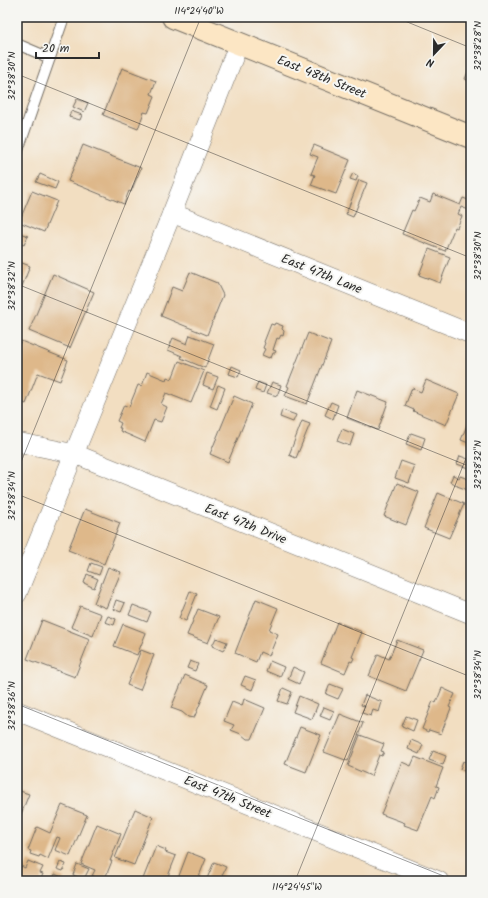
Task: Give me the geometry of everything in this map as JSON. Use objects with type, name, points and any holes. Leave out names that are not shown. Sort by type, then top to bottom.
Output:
[{"type":"street","name":"East 48th Street","points":[[172,17],[471,137]]},
{"type":"street","points":[[17,594],[75,454],[239,43]]},
{"type":"street","name":"East 47th Lane","points":[[172,213],[471,334]]},
{"type":"street","name":"East 47th Drive","points":[[17,442],[75,454],[471,614]]},
{"type":"street","name":"East 47th Street","points":[[17,711],[439,881]]},
{"type":"lane","points":[[17,154],[64,17]]},
{"type":"lane","points":[[17,44],[50,58]]},
{"type":"building","points":[[471,64],[471,82],[465,79]]},
{"type":"building","points":[[122,68],[156,81],[151,94],[155,96],[148,113],[144,112],[138,129],[103,115]]},
{"type":"building","points":[[77,99],[88,103],[84,112],[73,107]]},
{"type":"building","points":[[71,111],[82,115],[80,120],[69,117]]},
{"type":"building","points":[[83,145],[141,168],[131,192],[129,191],[124,204],[68,181]]},
{"type":"building","points":[[314,145],[350,160],[336,194],[311,185],[315,175],[311,174],[318,157],[310,154]]},
{"type":"building","points":[[353,173],[358,176],[356,181],[350,179]]},
{"type":"building","points":[[40,174],[58,182],[55,189],[36,182]]},
{"type":"building","points":[[359,180],[367,183],[353,217],[346,214]]},
{"type":"building","points":[[32,191],[57,201],[44,232],[19,222]]},
{"type":"building","points":[[433,194],[460,205],[463,198],[471,201],[469,210],[461,207],[458,214],[462,216],[457,228],[455,227],[445,251],[402,234],[412,210],[414,211],[420,198],[430,202]]},
{"type":"building","points":[[17,232],[28,236],[24,245],[22,244],[19,252],[17,251]]},
{"type":"building","points":[[429,249],[450,257],[440,283],[419,275]]},
{"type":"building","points":[[17,261],[30,266],[19,294],[17,293]]},
{"type":"building","points":[[190,272],[217,283],[223,295],[207,335],[161,316],[172,287],[182,291]]},
{"type":"building","points":[[53,274],[94,292],[70,348],[29,331]]},
{"type":"building","points":[[275,323],[283,326],[282,329],[284,331],[283,336],[281,335],[279,339],[277,338],[273,350],[276,351],[275,353],[273,353],[271,358],[269,358],[262,355],[265,349],[263,348],[264,342],[271,324],[274,325]]},
{"type":"building","points":[[308,333],[331,342],[307,404],[285,396],[289,387],[287,386]]},
{"type":"building","points":[[190,335],[214,344],[205,368],[181,358],[182,356],[168,350],[173,338],[187,344]]},
{"type":"building","points":[[21,341],[68,360],[60,381],[38,373],[26,404],[17,400],[17,346]]},
{"type":"building","points":[[179,361],[204,371],[191,403],[166,393],[161,404],[167,407],[161,422],[154,420],[145,442],[120,431],[121,428],[119,428],[121,423],[117,421],[124,405],[129,407],[138,385],[142,386],[147,372],[166,380],[167,377],[172,379]]},
{"type":"building","points":[[232,366],[241,370],[238,377],[229,374]]},
{"type":"building","points":[[207,373],[218,377],[213,389],[203,385]]},
{"type":"building","points":[[426,380],[459,394],[446,425],[405,406],[412,388],[421,392]]},
{"type":"building","points":[[258,382],[266,385],[263,393],[255,390]]},
{"type":"building","points":[[272,382],[281,385],[277,396],[267,393]]},
{"type":"building","points":[[218,385],[225,388],[217,409],[210,406]]},
{"type":"building","points":[[357,390],[388,402],[378,430],[347,418]]},
{"type":"building","points":[[234,396],[252,404],[228,462],[210,454]]},
{"type":"building","points":[[331,402],[338,405],[333,419],[325,415]]},
{"type":"building","points":[[282,410],[296,415],[293,422],[280,417]]},
{"type":"building","points":[[471,415],[471,444],[461,440]]},
{"type":"building","points":[[302,421],[310,424],[296,458],[289,455]]},
{"type":"building","points":[[342,429],[354,434],[350,446],[337,441]]},
{"type":"building","points":[[411,433],[425,438],[421,450],[406,444]]},
{"type":"building","points":[[460,456],[471,460],[471,469],[457,464]]},
{"type":"building","points":[[401,461],[415,466],[409,483],[395,478]]},
{"type":"building","points":[[453,475],[459,478],[460,476],[471,480],[468,490],[450,482]]},
{"type":"building","points":[[397,483],[419,492],[406,525],[384,516]]},
{"type":"building","points":[[438,493],[464,504],[449,538],[424,528]]},
{"type":"building","points":[[85,509],[120,523],[104,564],[68,550]]},
{"type":"building","points":[[91,563],[102,567],[99,575],[88,571]]},
{"type":"building","points":[[108,567],[121,572],[106,608],[94,603]]},
{"type":"building","points":[[87,574],[98,579],[94,588],[84,583]]},
{"type":"building","points":[[190,591],[197,594],[186,621],[179,618]]},
{"type":"building","points":[[256,599],[278,608],[269,630],[278,634],[269,656],[260,652],[256,662],[235,653]]},
{"type":"building","points":[[116,600],[125,603],[121,612],[113,609]]},
{"type":"building","points":[[133,605],[151,612],[147,622],[129,615]]},
{"type":"building","points":[[80,606],[101,614],[93,636],[71,627]]},
{"type":"building","points":[[198,609],[219,617],[208,643],[187,635]]},
{"type":"building","points":[[108,616],[116,619],[114,625],[105,622]]},
{"type":"building","points":[[42,620],[90,639],[75,677],[27,659]]},
{"type":"building","points":[[337,622],[362,632],[352,657],[354,658],[352,662],[350,661],[345,673],[321,663]]},
{"type":"building","points":[[123,624],[146,633],[137,655],[114,646]]},
{"type":"building","points":[[216,638],[227,642],[223,651],[212,646]]},
{"type":"building","points":[[397,640],[423,650],[406,691],[369,676],[378,654],[389,659]]},
{"type":"building","points":[[141,650],[154,655],[140,690],[127,685]]},
{"type":"building","points":[[190,661],[198,664],[195,671],[187,668]]},
{"type":"building","points":[[270,661],[284,667],[280,677],[266,671]]},
{"type":"building","points":[[293,667],[304,672],[299,684],[288,679]]},
{"type":"building","points":[[185,675],[208,685],[194,718],[188,717],[182,712],[171,708]]},
{"type":"building","points":[[245,676],[256,680],[252,690],[241,685]]},
{"type":"building","points":[[330,684],[343,689],[338,699],[326,694]]},
{"type":"building","points":[[283,688],[292,692],[287,704],[278,701]]},
{"type":"building","points":[[442,688],[455,694],[449,707],[451,708],[441,734],[429,730],[428,732],[422,729],[433,701],[436,703]]},
{"type":"building","points":[[365,695],[382,702],[379,712],[373,710],[371,716],[362,713],[365,706],[361,705]]},
{"type":"building","points":[[299,696],[318,704],[312,719],[293,712]]},
{"type":"building","points":[[244,699],[265,708],[252,739],[247,739],[241,734],[231,730],[234,725],[224,721],[232,702],[242,706]]},
{"type":"building","points":[[324,707],[334,711],[330,720],[320,716]]},
{"type":"building","points":[[340,714],[363,723],[348,761],[324,752]]},
{"type":"building","points":[[406,716],[417,720],[413,731],[402,726]]},
{"type":"building","points":[[300,727],[321,735],[306,772],[285,764]]},
{"type":"building","points":[[360,735],[384,744],[381,751],[384,752],[382,756],[379,755],[371,776],[348,766]]},
{"type":"building","points":[[411,740],[423,745],[419,754],[408,749]]},
{"type":"building","points":[[433,751],[446,756],[443,765],[429,760]]},
{"type":"building","points":[[415,757],[443,768],[436,786],[439,787],[435,798],[432,796],[418,830],[404,825],[405,823],[381,814],[402,762],[411,766]]},
{"type":"building","points":[[463,761],[471,764],[471,774],[460,769]]},
{"type":"building","points":[[17,790],[29,794],[17,824]]},
{"type":"building","points":[[62,805],[87,815],[70,856],[55,850],[60,838],[57,837],[48,859],[40,855],[39,857],[30,854],[31,851],[28,850],[37,827],[50,833]]},
{"type":"building","points":[[135,809],[153,817],[134,865],[115,858]]},
{"type":"building","points":[[97,824],[121,834],[104,881],[92,880],[95,870],[81,864]]},
{"type":"building","points":[[156,846],[166,850],[165,852],[176,856],[166,881],[147,881],[143,879]]},
{"type":"building","points":[[188,852],[206,859],[197,881],[177,881]]},
{"type":"building","points":[[28,861],[43,867],[40,873],[43,874],[40,881],[17,880],[21,866],[25,868]]},
{"type":"building","points":[[60,862],[66,864],[63,871],[57,869]]},
{"type":"building","points":[[214,862],[226,867],[222,875],[237,881],[206,881]]},
{"type":"building","points":[[77,864],[89,869],[84,879],[73,875]]},
{"type":"building","points":[[55,874],[64,878],[63,881],[52,881]]}]
